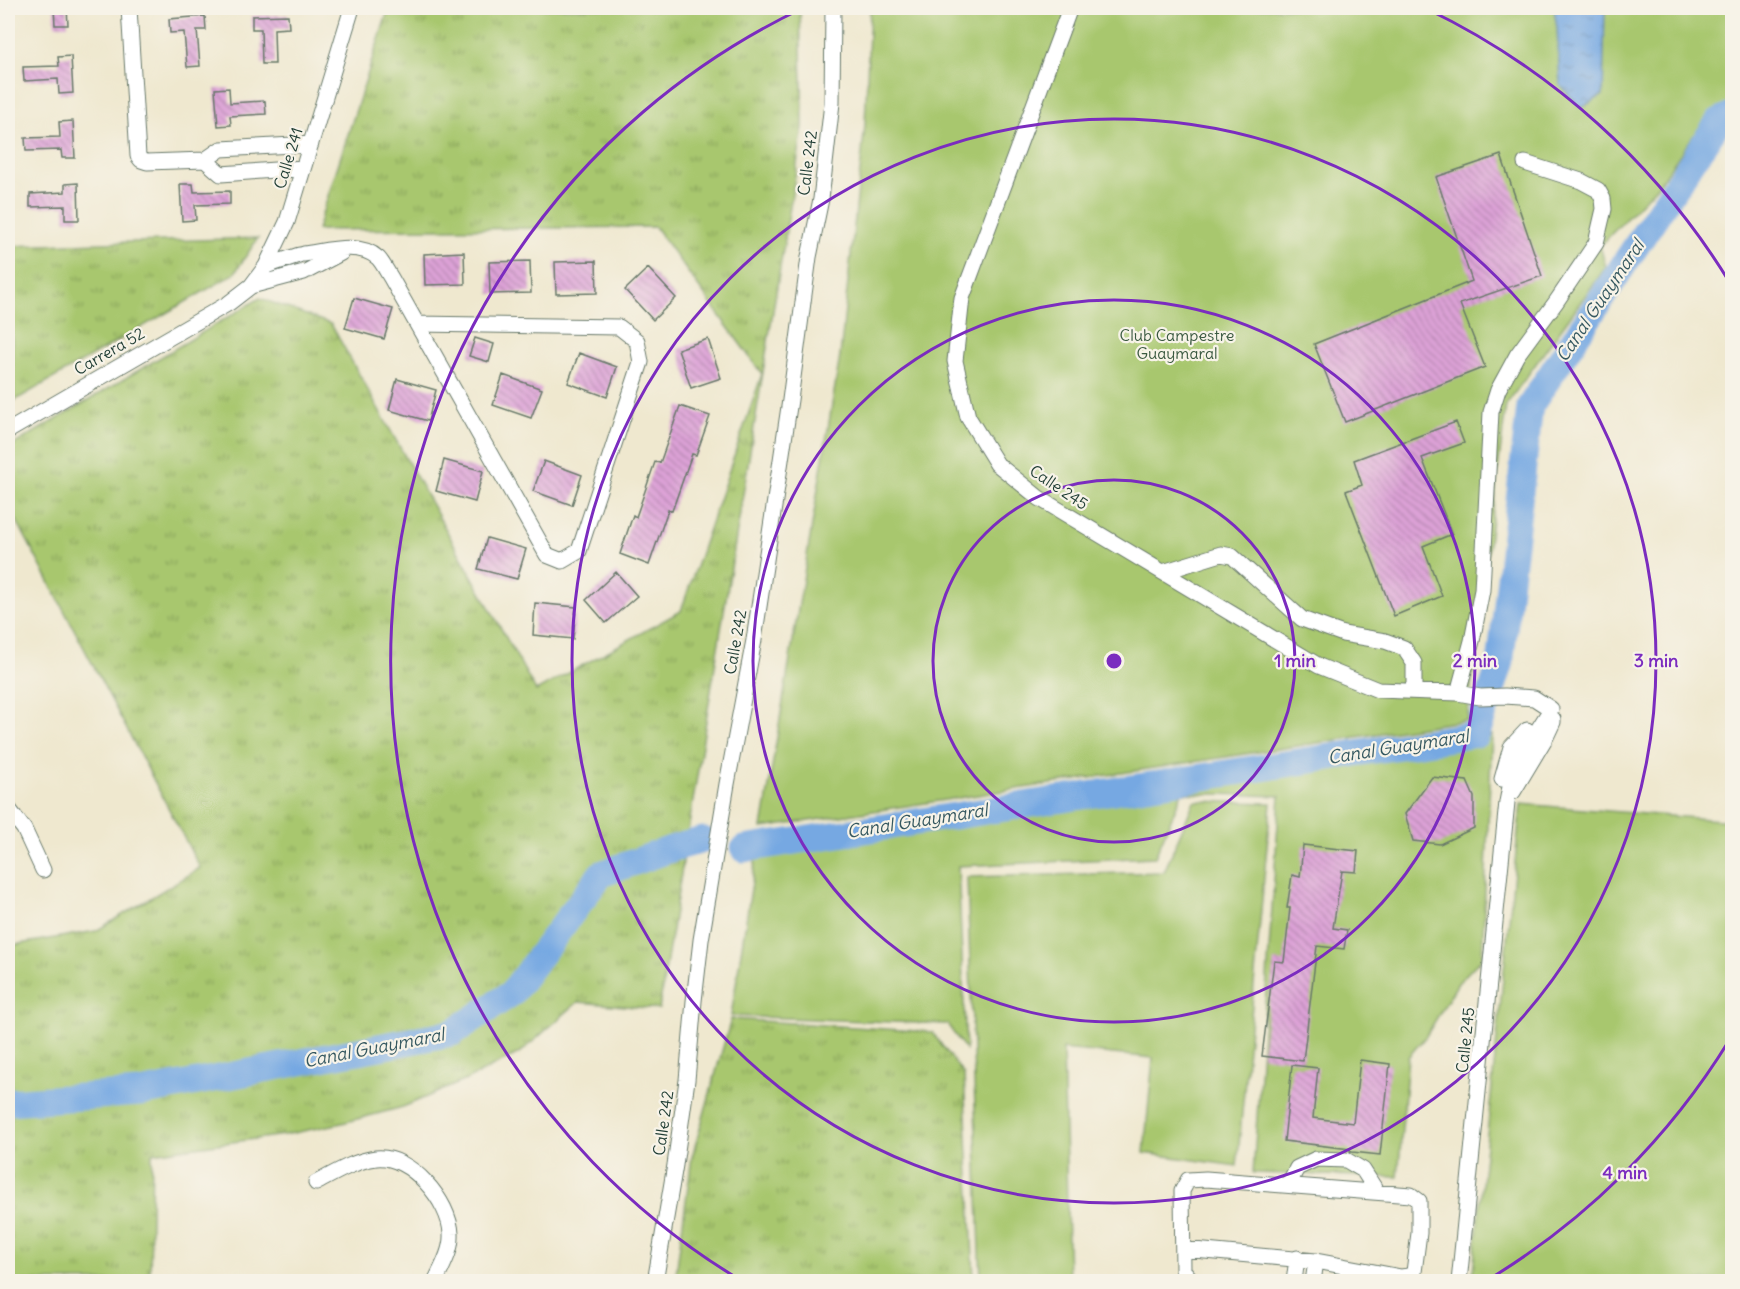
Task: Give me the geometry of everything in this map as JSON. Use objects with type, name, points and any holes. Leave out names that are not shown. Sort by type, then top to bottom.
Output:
[{"type":"street","points":[[129,8],[138,156],[141,160],[147,162],[205,160],[221,149],[311,144]]},
{"type":"street","name":"Calle 241","points":[[229,303],[251,286],[266,266],[287,222],[352,8]]},
{"type":"street","name":"Calle 242","points":[[655,1281],[686,1091],[701,940],[754,640],[809,257],[821,199],[832,103],[833,8]]},
{"type":"street","name":"Calle 245","points":[[1070,8],[962,298],[955,361],[968,417],[998,464],[1039,498],[1318,666],[1378,690],[1458,693],[1480,698],[1505,696],[1534,698],[1548,707],[1553,722],[1507,802]]},
{"type":"street","points":[[205,160],[220,174],[303,168]]},
{"type":"street","points":[[1458,693],[1472,641],[1482,590],[1491,412],[1498,390],[1517,355],[1596,243],[1604,209],[1603,199],[1598,190],[1581,181],[1525,163]]},
{"type":"street","points":[[251,286],[306,271],[349,249]]},
{"type":"street","points":[[266,266],[301,254],[349,249],[364,250],[379,259],[547,555],[562,561],[579,551],[641,362],[637,341],[619,327],[417,324]]},
{"type":"street","name":"Carrera 52","points":[[8,431],[229,303]]},
{"type":"street","points":[[1162,573],[1221,554],[1233,556],[1302,619],[1343,634],[1385,641],[1404,648],[1414,663],[1414,691]]},
{"type":"street","name":"Calle 245","points":[[1459,1281],[1507,802],[1501,785],[1511,747],[1548,707]]},
{"type":"street","points":[[8,808],[24,829],[43,870]]},
{"type":"street","points":[[316,1183],[348,1166],[375,1158],[398,1161],[412,1169],[439,1201],[448,1217],[452,1234],[449,1251],[435,1281]]},
{"type":"street","points":[[1288,1185],[1297,1168],[1316,1159],[1346,1160],[1363,1170],[1377,1192]]},
{"type":"street","points":[[1183,1249],[1316,1260],[1401,1277],[1409,1276],[1414,1272],[1419,1233],[1419,1201],[1411,1195],[1206,1179],[1188,1180],[1182,1191],[1183,1270],[1193,1281]]},
{"type":"street","points":[[1294,1281],[1297,1258]]},
{"type":"street","points":[[1313,1281],[1316,1260]]},
{"type":"green space","points":[[389,8],[800,8],[803,127],[659,1009],[578,1002],[521,1052],[466,1080],[403,1107],[284,1135],[152,1153],[150,1281],[8,1281],[8,946],[96,931],[200,868],[8,504],[8,448],[260,298],[331,324],[536,691],[681,611],[762,374],[655,227],[317,230]]},
{"type":"green space","name":"Club Campestre Guaymaral","points":[[870,8],[1732,8],[1732,103],[1707,117],[1658,185],[1600,246],[1606,267],[1506,405],[1467,720],[762,828],[840,356],[865,125]]},
{"type":"green space","points":[[258,238],[234,274],[14,401],[8,246]]},
{"type":"green space","points":[[1492,735],[1482,958],[1458,983],[1426,1036],[1408,1057],[1398,1177],[1253,1173],[1280,796],[1182,793],[1155,857],[958,866],[966,1050],[947,1024],[731,1016],[759,838]]},
{"type":"green space","points":[[1194,801],[1271,803],[1237,1166],[1144,1153],[1153,1058],[1063,1049],[1069,1281],[981,1281],[967,877],[1164,872]]},
{"type":"green space","points":[[1521,804],[1732,821],[1732,1281],[1472,1281]]},
{"type":"green space","points":[[731,1019],[932,1032],[964,1075],[974,1281],[675,1281],[692,1157]]},
{"type":"water","points":[[1554,8],[1605,8],[1603,95],[1581,108],[1560,85]]},
{"type":"building","points":[[54,8],[67,8],[68,25],[55,25]]},
{"type":"building","points":[[288,15],[289,28],[274,29],[275,64],[262,64],[261,29],[252,29],[252,16]]},
{"type":"building","points":[[205,16],[206,30],[197,30],[200,66],[187,67],[184,32],[170,33],[169,19]]},
{"type":"building","points":[[71,56],[73,93],[59,94],[58,79],[24,81],[23,67],[59,66],[58,57]]},
{"type":"building","points":[[229,88],[230,103],[265,101],[266,114],[230,116],[231,125],[218,126],[215,89]]},
{"type":"building","points":[[73,121],[75,158],[62,158],[61,150],[26,151],[25,138],[60,137],[59,122]]},
{"type":"building","points":[[1501,155],[1542,276],[1460,304],[1485,367],[1345,422],[1314,344],[1472,281],[1436,177]]},
{"type":"building","points":[[78,183],[79,220],[65,220],[65,206],[30,207],[30,194],[65,192],[65,184]]},
{"type":"building","points":[[180,184],[193,184],[194,192],[230,191],[230,204],[195,205],[196,220],[182,221]]},
{"type":"building","points":[[464,252],[465,284],[425,285],[424,254]]},
{"type":"building","points":[[530,261],[531,293],[490,294],[489,262]]},
{"type":"building","points":[[596,261],[597,293],[556,294],[555,262]]},
{"type":"building","points":[[648,268],[676,298],[653,320],[625,290]]},
{"type":"building","points":[[354,298],[393,309],[384,339],[345,328]]},
{"type":"building","points":[[475,338],[494,344],[489,362],[469,356]]},
{"type":"building","points":[[708,339],[721,378],[691,388],[678,349]]},
{"type":"building","points":[[579,353],[617,367],[607,397],[568,383]]},
{"type":"building","points":[[503,375],[542,389],[531,418],[493,405]]},
{"type":"building","points":[[397,379],[436,390],[428,421],[389,410]]},
{"type":"building","points":[[680,406],[710,416],[696,455],[692,454],[672,511],[668,510],[649,565],[620,554],[655,462],[660,463]]},
{"type":"building","points":[[1456,422],[1464,443],[1422,458],[1452,534],[1423,546],[1442,596],[1394,616],[1346,491],[1362,485],[1354,460]]},
{"type":"building","points":[[444,460],[483,471],[475,502],[436,491]]},
{"type":"building","points":[[544,461],[582,475],[572,505],[533,491]]},
{"type":"building","points":[[487,538],[526,549],[517,579],[478,569]]},
{"type":"building","points":[[616,572],[637,596],[606,623],[586,600]]},
{"type":"building","points":[[535,603],[576,607],[573,639],[533,635]]},
{"type":"building","points":[[1432,777],[1467,781],[1474,797],[1474,828],[1440,844],[1413,841],[1405,814]]},
{"type":"building","points":[[1303,845],[1358,851],[1356,872],[1342,871],[1333,928],[1347,930],[1344,949],[1317,946],[1303,1061],[1262,1056],[1274,961],[1284,962],[1290,908],[1287,908],[1292,875],[1300,877]]},
{"type":"building","points":[[1360,1060],[1390,1064],[1380,1155],[1284,1141],[1292,1065],[1318,1068],[1313,1118],[1353,1123]]},
{"type":"waterway","name":"Canal Guaymaral","points":[[744,849],[1477,734],[1500,665],[1530,406],[1719,121],[1732,115]]},
{"type":"waterway","name":"Canal Guaymaral","points":[[8,1102],[140,1093],[452,1033],[512,993],[601,874],[703,840]]}]
